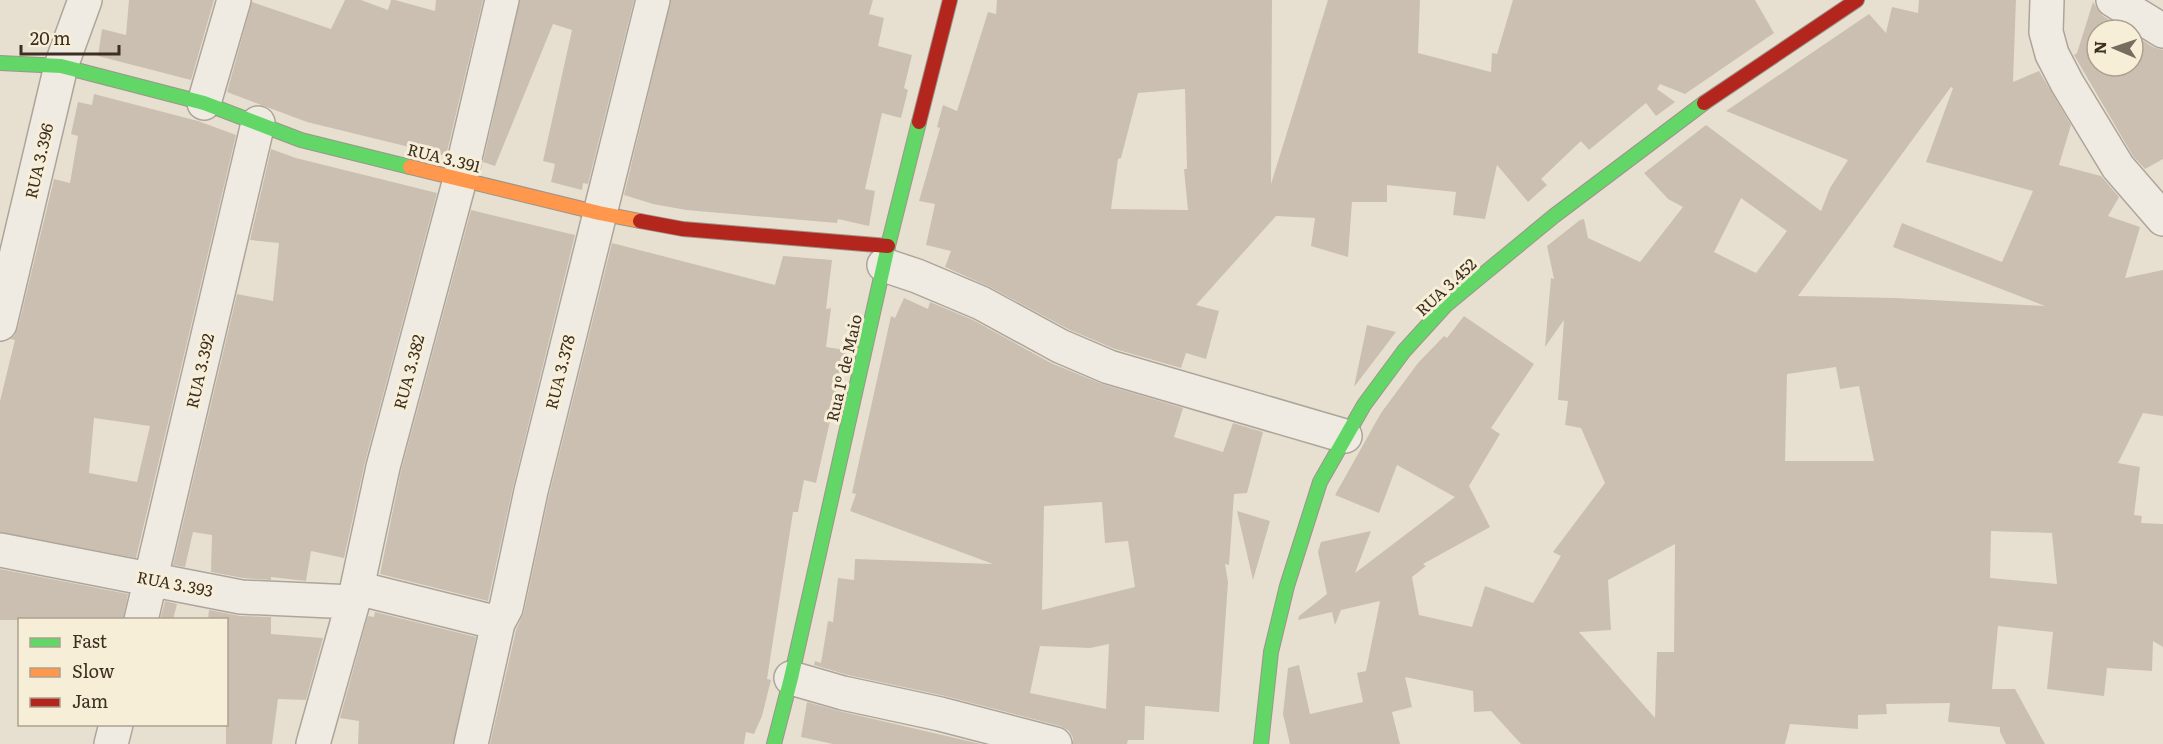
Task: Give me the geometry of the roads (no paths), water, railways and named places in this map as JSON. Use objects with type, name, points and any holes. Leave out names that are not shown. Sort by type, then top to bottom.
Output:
[{"type":"street","name":"RUA 3.396","points":[[0,324],[61,66],[85,0]]},
{"type":"street","points":[[204,103],[234,0]]},
{"type":"street","name":"RUA 3.382","points":[[313,744],[355,595],[383,467],[460,179],[502,0]]},
{"type":"street","name":"RUA 3.378","points":[[471,744],[498,623],[506,608],[531,491],[653,0]]},
{"type":"street","name":"Rua 1º de Maio","points":[[774,744],[791,678],[886,256],[950,0]]},
{"type":"street","name":"RUA 3.452","points":[[1261,744],[1271,652],[1287,586],[1320,482],[1364,405],[1404,351],[1446,305],[1554,216],[1711,98],[1857,0]]},
{"type":"street","points":[[2047,0],[2046,32],[2052,54],[2067,83],[2118,167],[2163,219]]},
{"type":"street","points":[[2113,0],[2163,31]]},
{"type":"street","name":"RUA 3.391","points":[[0,63],[61,66],[204,103],[301,140],[599,213],[683,229],[886,256]]},
{"type":"street","name":"RUA 3.392","points":[[142,618],[258,123]]},
{"type":"street","points":[[886,256],[917,276],[981,303],[1060,346],[1109,367],[1345,436]]},
{"type":"street","name":"RUA 3.393","points":[[0,550],[241,597],[355,595],[498,623]]},
{"type":"street","points":[[791,678],[843,693],[939,714],[1055,744]]},
{"type":"street","points":[[111,744],[116,726]]}]
